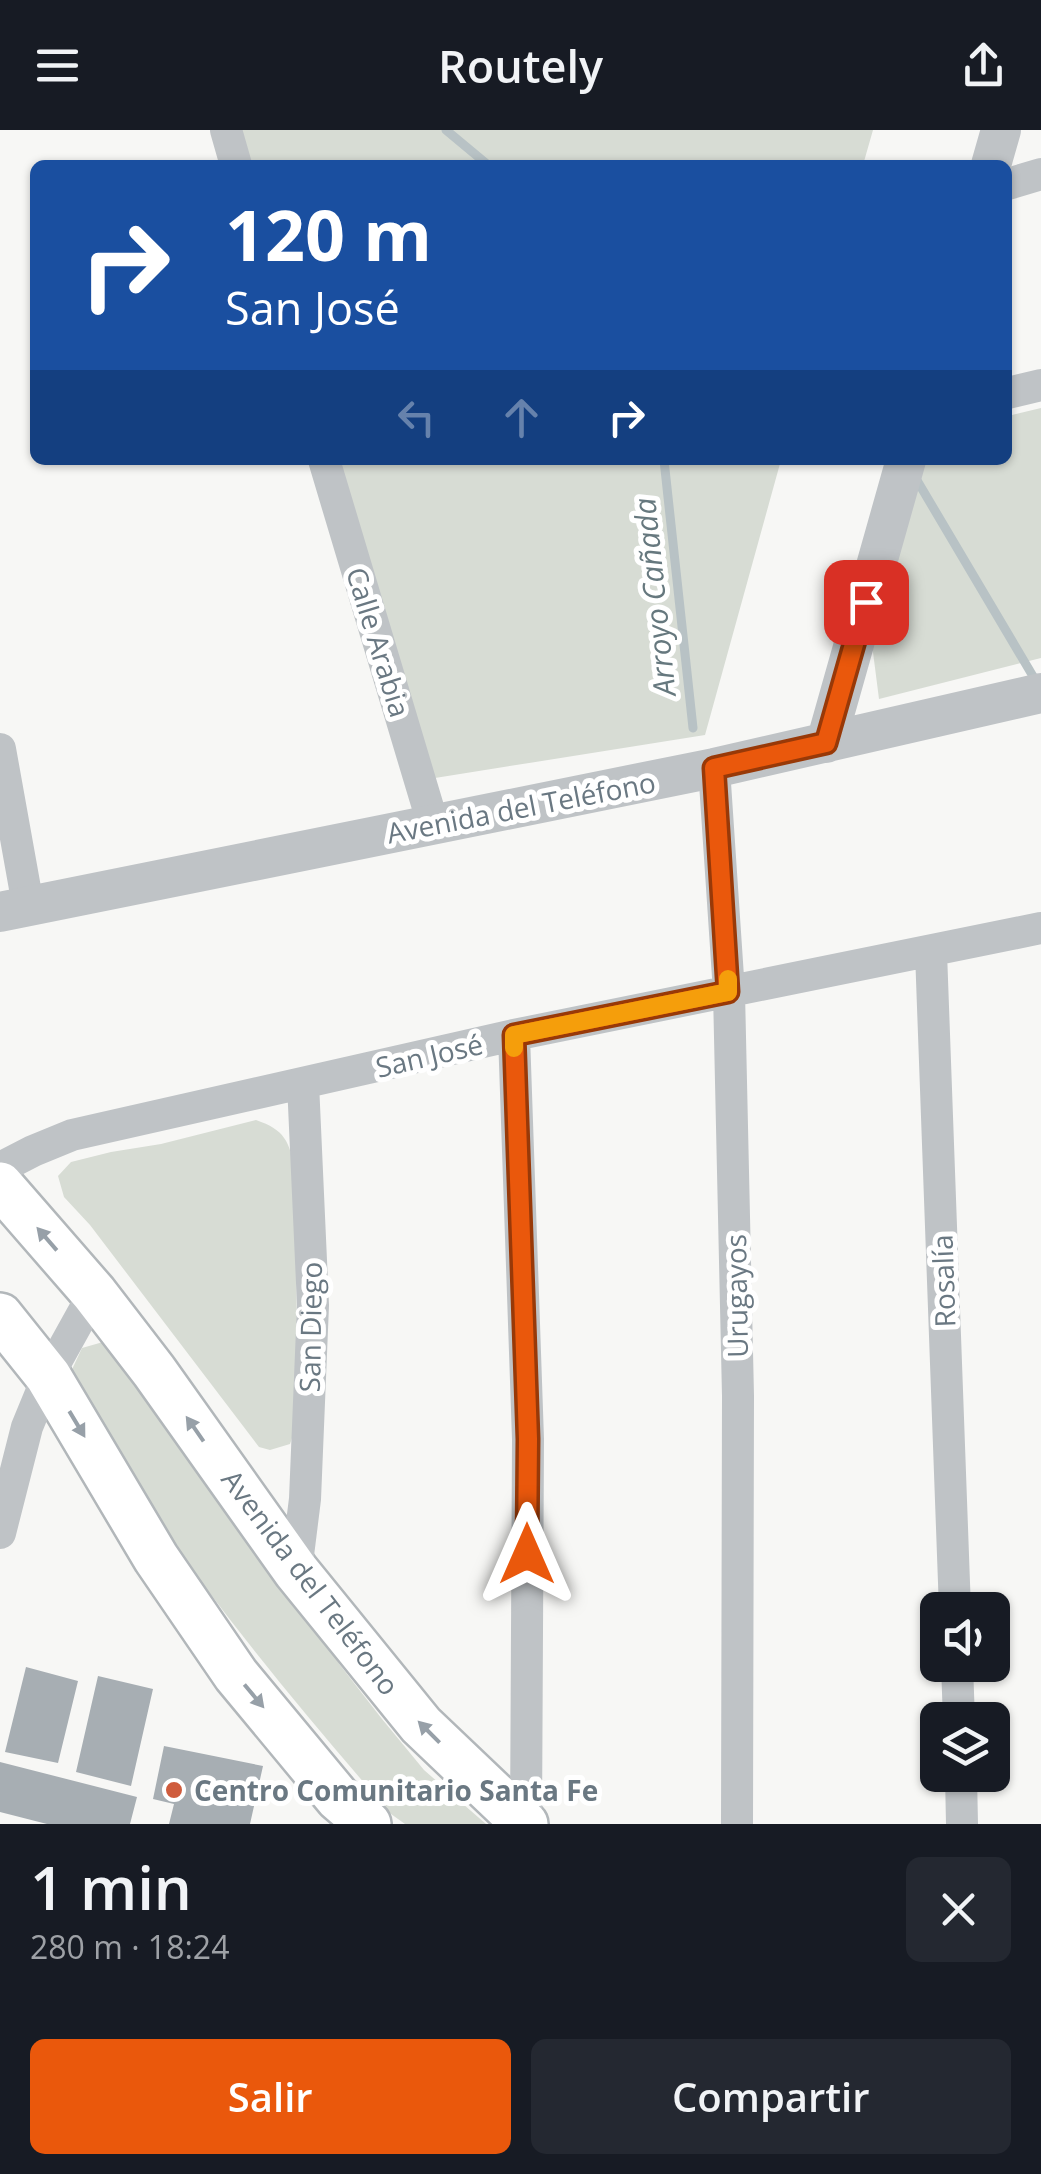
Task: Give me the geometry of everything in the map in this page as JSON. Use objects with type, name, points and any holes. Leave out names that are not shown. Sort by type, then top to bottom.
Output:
[{"type":"main road","name":"Avenida del Teléfono","points":[[0,1185],[94,1293],[154,1370],[296,1571],[421,1725],[525,1824]]},
{"type":"main road","points":[[0,1316],[48,1376],[156,1558],[236,1675],[338,1798],[368,1824]]},
{"type":"street","points":[[226,130],[235,160]]},
{"type":"street","points":[[992,160],[1001,130]]},
{"type":"street","points":[[1012,183],[1041,174]]},
{"type":"street","points":[[1012,392],[1041,385]]},
{"type":"street","name":"Calle Arabia","points":[[325,465],[433,824]]},
{"type":"street","points":[[826,743],[905,465]]},
{"type":"street","name":"Avenida del Teléfono","points":[[14,909],[714,768],[1032,696]]},
{"type":"street","points":[[0,749],[14,909]]},
{"type":"street","name":"Urugayos","points":[[714,768],[728,992],[738,1396],[737,1824]]},
{"type":"street","name":"San José","points":[[0,1168],[72,1135],[514,1035],[1041,928]]},
{"type":"street","name":"Rosalía","points":[[931,952],[954,1592]]},
{"type":"street","points":[[514,1035],[528,1439],[525,1824]]},
{"type":"street","name":"San Diego","points":[[296,1571],[305,1498],[313,1305],[303,1083]]},
{"type":"street","points":[[0,1533],[13,1435],[94,1293]]},
{"type":"street","points":[[961,1792],[962,1824]]},
{"type":"shaded area","points":[[230,130],[873,130],[864,160],[239,160]]},
{"type":"shaded area","points":[[1041,408],[1041,658],[879,699],[869,621],[916,465],[1012,465],[1012,415]]},
{"type":"shaded area","points":[[336,465],[780,465],[705,735],[435,778]]},
{"type":"shaded area","points":[[256,1120],[284,1138],[295,1170],[298,1420],[290,1444],[270,1450],[259,1447],[90,1225],[64,1197],[58,1176],[71,1162]]},
{"type":"shaded area","points":[[103,1342],[118,1351],[165,1429],[288,1585],[340,1665],[382,1719],[424,1770],[486,1824],[405,1824],[391,1814],[265,1664],[148,1508],[68,1378],[82,1348]]},
{"type":"building","points":[[26,1667],[78,1681],[58,1763],[5,1752]]},
{"type":"building","points":[[98,1676],[153,1689],[131,1786],[76,1772]]},
{"type":"building","points":[[164,1746],[263,1766],[250,1824],[169,1824],[174,1804],[153,1799]]},
{"type":"building","points":[[0,1762],[137,1797],[130,1824],[47,1824],[0,1812]]},
{"type":"waterway","name":"Arroyo Cañada","points":[[446,130],[482,160]]},
{"type":"waterway","name":"Arroyo Cañada","points":[[665,465],[693,728]]},
{"type":"waterway","name":"Arroyo Cañada","points":[[915,477],[1037,683]]},
{"type":"slow traffic","points":[[514,1048],[514,1035],[728,992],[728,979]]},
{"type":"place","name":"Centro Comunitario Santa Fe","points":[[174,1790]]},
{"type":"route","points":[[527,1554],[528,1439],[514,1035],[728,992],[714,768],[826,743],[866,602]]}]
